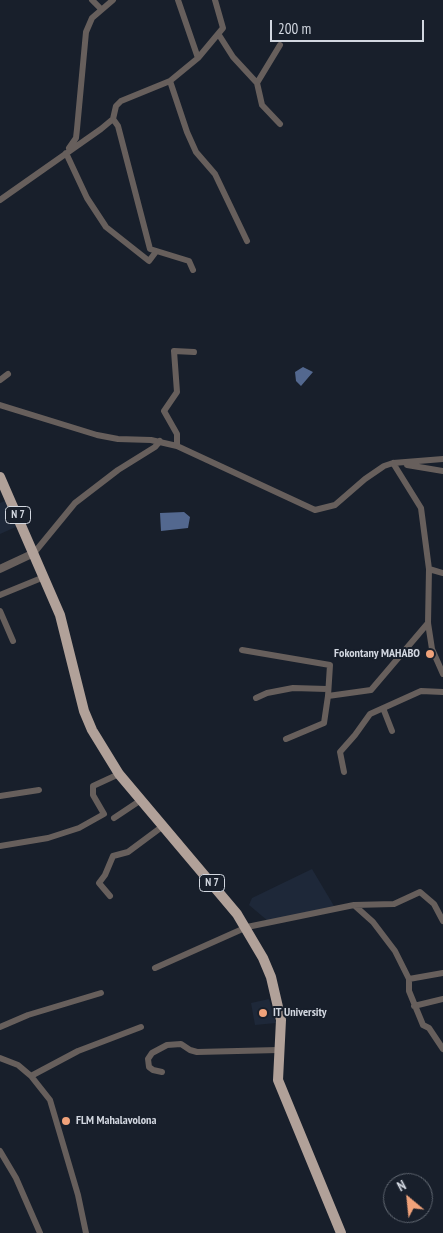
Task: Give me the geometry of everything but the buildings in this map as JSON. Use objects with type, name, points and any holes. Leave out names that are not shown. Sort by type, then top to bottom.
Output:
[{"type":"main road","name":"N 7","points":[[0,477],[34,553],[64,628],[87,720],[119,774],[247,927],[263,958],[277,998],[280,1020],[277,1072],[280,1088],[341,1233]]},
{"type":"street","points":[[92,0],[101,9]]},
{"type":"street","points":[[66,153],[76,138],[86,32],[92,18],[113,0]]},
{"type":"street","points":[[178,0],[198,58]]},
{"type":"street","points":[[192,270],[189,261],[155,252],[150,249],[146,242],[118,126],[114,119],[116,106],[121,101],[170,81],[198,58],[219,35],[224,28],[215,0]]},
{"type":"street","points":[[219,35],[233,57],[257,83],[262,104],[280,124]]},
{"type":"street","points":[[257,83],[280,45]]},
{"type":"street","points":[[170,81],[187,132],[196,152],[215,174],[247,241]]},
{"type":"street","points":[[0,200],[114,119]]},
{"type":"street","points":[[66,153],[88,198],[106,228],[149,261],[155,252]]},
{"type":"street","points":[[177,446],[177,434],[164,411],[177,392],[174,352],[194,352]]},
{"type":"street","points":[[0,380],[8,374]]},
{"type":"street","points":[[0,406],[97,435],[118,439],[160,441],[177,446],[315,510],[335,505],[365,479],[393,463],[443,459]]},
{"type":"street","points":[[0,569],[34,553],[75,503],[118,470],[155,447],[160,441]]},
{"type":"street","points":[[393,463],[443,471]]},
{"type":"street","points":[[393,463],[421,508],[429,570],[428,623],[432,649],[443,674]]},
{"type":"street","points":[[429,570],[443,573]]},
{"type":"street","points":[[0,595],[44,577]]},
{"type":"street","points":[[0,611],[13,641]]},
{"type":"street","points":[[256,698],[266,693],[293,688],[328,693],[372,690],[428,623]]},
{"type":"street","points":[[242,650],[330,665],[324,723],[286,739]]},
{"type":"street","points":[[344,772],[340,752],[370,714],[421,691],[443,692]]},
{"type":"street","points":[[382,708],[392,731]]},
{"type":"street","points":[[0,846],[48,838],[79,828],[104,814],[94,795],[93,786],[119,774]]},
{"type":"street","points":[[0,796],[39,790]]},
{"type":"street","points":[[114,818],[141,800]]},
{"type":"street","points":[[110,896],[99,883],[106,875],[112,856],[128,852],[163,826]]},
{"type":"street","points":[[156,968],[247,927],[354,906],[394,904],[420,892],[430,898],[443,921]]},
{"type":"street","points":[[354,906],[373,922],[395,951],[409,979],[409,991],[423,1025],[429,1028],[443,1049]]},
{"type":"street","points":[[409,979],[443,973]]},
{"type":"street","points":[[0,1027],[28,1014],[101,993]]},
{"type":"street","points":[[414,1006],[443,1000]]},
{"type":"street","points":[[31,1076],[78,1051],[140,1027]]},
{"type":"street","points":[[162,1072],[149,1067],[148,1059],[152,1053],[167,1045],[182,1044],[190,1050],[197,1052],[278,1050]]},
{"type":"street","points":[[0,1058],[18,1065],[31,1076],[50,1100],[71,1168],[86,1233]]},
{"type":"street","points":[[0,1151],[16,1178],[40,1233]]},
{"type":"shaded area","points":[[7,500],[18,526],[0,534],[0,503]]},
{"type":"shaded area","points":[[312,869],[334,906],[268,921],[249,905],[252,898]]},
{"type":"shaded area","name":"IT University","points":[[269,999],[276,1023],[255,1025],[251,1003]]},
{"type":"water","points":[[303,367],[313,372],[301,386],[296,381],[295,372]]},
{"type":"water","points":[[184,512],[190,517],[188,528],[161,531],[160,513]]},
{"type":"place","name":"Fokontany MAHABO","points":[[430,654]]},
{"type":"place","name":"IT University","points":[[263,1013]]},
{"type":"place","name":"FLM Mahalavolona","points":[[66,1121]]}]
